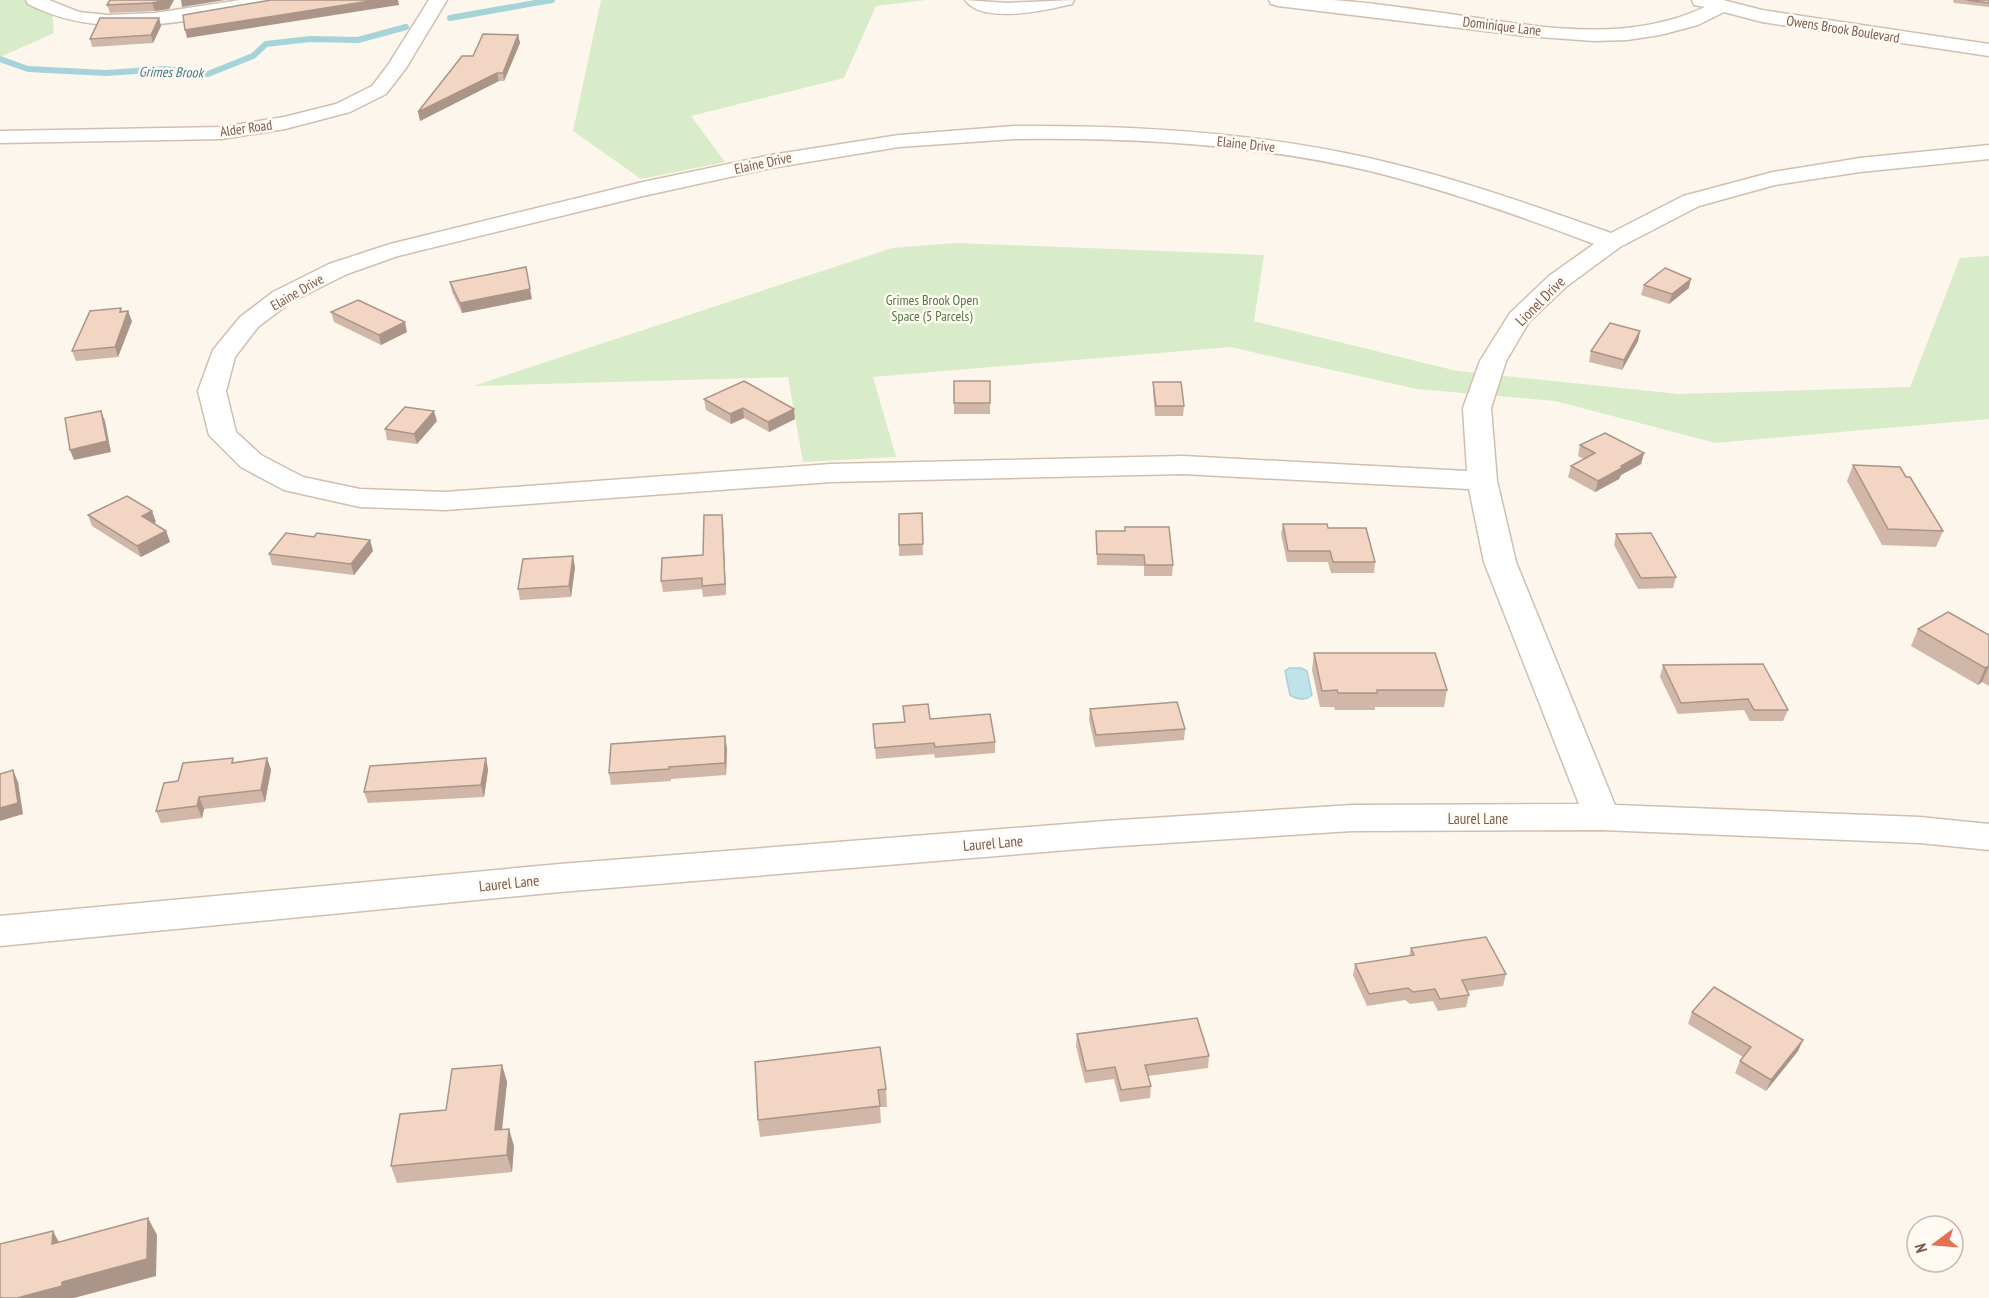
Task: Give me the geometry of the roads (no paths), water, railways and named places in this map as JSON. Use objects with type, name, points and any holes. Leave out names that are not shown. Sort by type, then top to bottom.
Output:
[{"type":"street","points":[[35,0],[58,12],[89,19],[131,20],[273,0]]},
{"type":"street","name":"Alder Road","points":[[0,137],[222,133],[285,123],[343,108],[379,90],[396,68],[438,0]]},
{"type":"street","points":[[974,0],[992,7],[1010,9],[1030,8],[1065,0]]},
{"type":"street","name":"Dominique Lane","points":[[1278,0],[1590,35],[1657,32],[1698,20],[1723,6]]},
{"type":"street","name":"Owens Brook Boulevard","points":[[1699,0],[1762,16],[1989,50]]},
{"type":"street","name":"Elaine Drive","points":[[1482,481],[1171,466],[831,473],[445,501],[360,498],[294,484],[251,461],[223,435],[212,390],[222,357],[249,322],[282,297],[338,269],[390,251],[755,164],[902,140],[1003,133],[1075,132],[1167,136],[1272,147],[1390,170],[1526,210],[1612,242]]},
{"type":"street","name":"Lionel Drive","points":[[1602,817],[1500,562],[1482,481],[1477,408],[1493,361],[1519,318],[1558,281],[1612,242],[1691,201],[1773,179],[1860,165],[1989,152]]},
{"type":"street","name":"Laurel Lane","points":[[0,931],[560,878],[1105,834],[1352,818],[1602,817],[1920,830],[1989,837]]},
{"type":"water","points":[[1289,668],[1301,668],[1307,671],[1312,695],[1301,699],[1290,695],[1285,671]]},
{"type":"waterway","name":"Grimes Brook","points":[[450,18],[552,0]]},
{"type":"waterway","name":"Grimes Brook","points":[[0,59],[28,69],[106,73],[165,69],[208,74],[253,56],[266,44],[310,39],[358,40],[406,27]]},
{"type":"park label","name":"Grimes Brook Open Space (5 Parcels)","points":[[932,308]]}]
